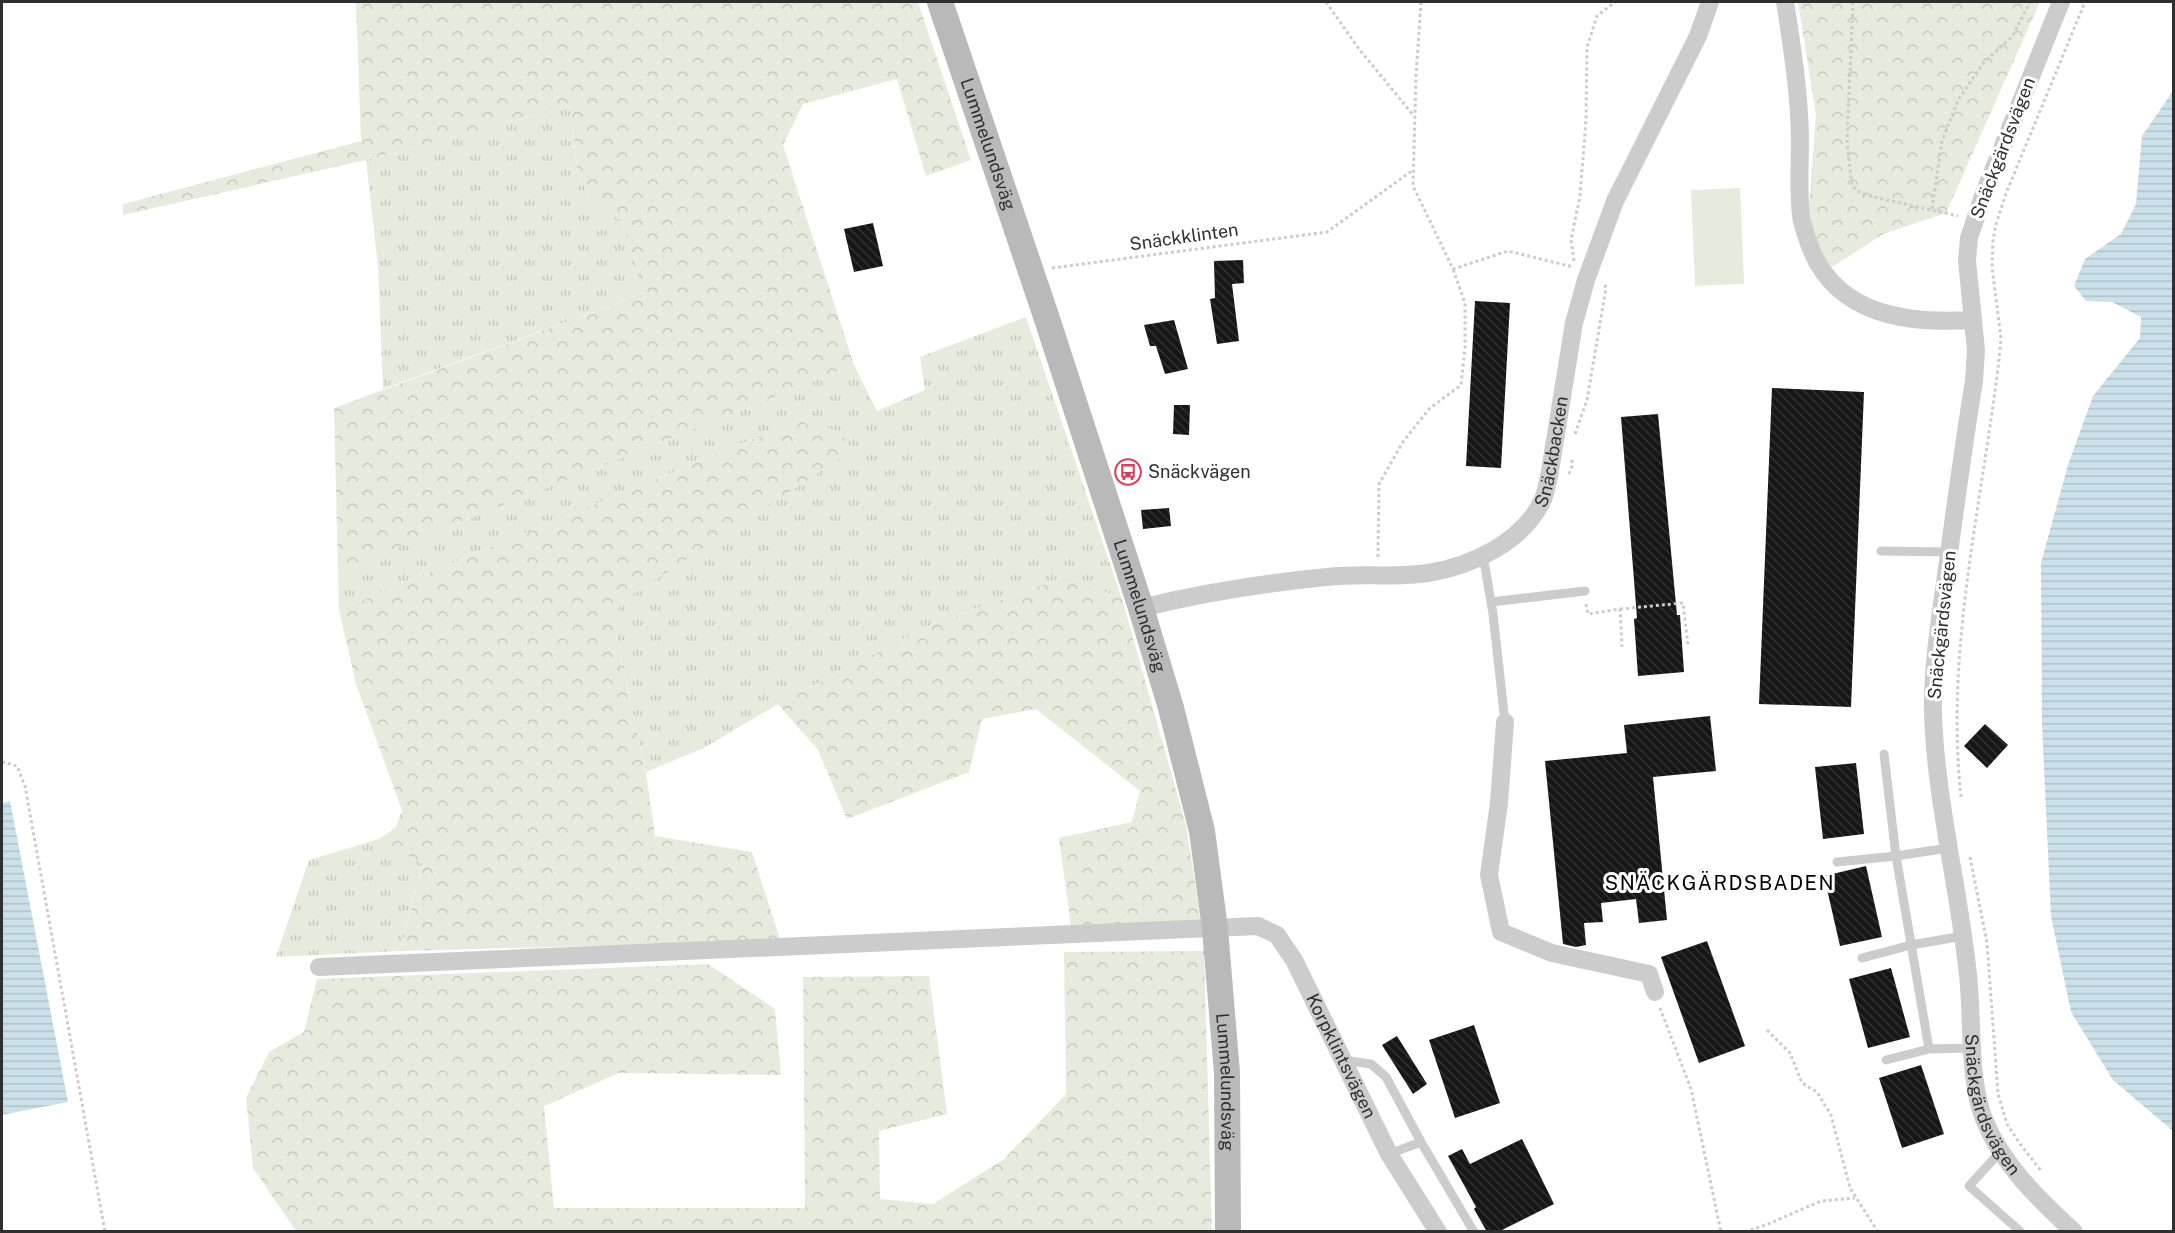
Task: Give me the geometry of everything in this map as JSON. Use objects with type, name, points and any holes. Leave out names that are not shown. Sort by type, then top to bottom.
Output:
[{"type":"main road","name":"Lummelundsväg","points":[[940,2],[1141,608],[1171,708],[1202,831],[1215,930],[1227,1073],[1228,1232]]},
{"type":"street","name":"Snäckbacken","points":[[1141,608],[1245,588],[1328,577],[1427,573],[1458,566],[1483,555],[1520,531],[1534,515],[1544,498],[1574,323],[1586,280],[1615,201],[1698,36],[1710,2]]},
{"type":"street","points":[[1785,2],[1799,116],[1801,216],[1807,239],[1823,274],[1847,298],[1863,307],[1921,320],[1973,320]]},
{"type":"street","name":"Snäckgärdsvägen","points":[[2061,2],[1968,238],[1967,261],[1976,350],[1974,381],[1937,644],[1933,713],[1939,786],[1963,936],[1976,1082],[1983,1117],[2010,1166],[2074,1232]]},
{"type":"street","points":[[1505,722],[1499,803],[1488,875],[1501,932],[1552,953],[1649,974],[1654,992]]},
{"type":"street","name":"Korpklintsvägen","points":[[319,967],[1215,930],[1258,926],[1277,935],[1294,960],[1389,1154],[1437,1232]]},
{"type":"lane","points":[[1881,551],[1949,552]]},
{"type":"lane","points":[[1483,555],[1505,722]]},
{"type":"lane","points":[[1491,602],[1585,591]]},
{"type":"lane","points":[[1884,754],[1896,856],[1929,1049]]},
{"type":"lane","points":[[1837,862],[1948,848]]},
{"type":"lane","points":[[1862,958],[1911,945],[1963,936]]},
{"type":"lane","points":[[1886,1060],[1929,1049],[1973,1048]]},
{"type":"lane","points":[[1342,1060],[1371,1064],[1386,1077],[1474,1232]]},
{"type":"lane","points":[[1389,1154],[1421,1142]]},
{"type":"lane","points":[[2001,1151],[1969,1186],[2021,1232]]},
{"type":"path","points":[[1326,2],[1359,49],[1415,117]]},
{"type":"path","points":[[1378,575],[1379,484],[1403,442],[1429,409],[1461,385],[1465,348],[1465,303],[1453,269],[1413,186],[1421,2]]},
{"type":"path","points":[[1453,269],[1508,251],[1575,268],[1571,240],[1580,196],[1586,120],[1587,47],[1597,16],[1615,2]]},
{"type":"path","points":[[1853,2],[1848,140],[1852,186],[1874,198],[1932,209],[1974,221]]},
{"type":"path","points":[[1932,209],[1942,141],[1958,100],[1985,61],[2012,37],[2030,2]]},
{"type":"path","points":[[1961,801],[1956,715],[1960,637],[1976,514],[1995,400],[2001,338],[1992,267],[1996,224],[2007,191],[2085,2]]},
{"type":"path","name":"Snäckklinten","points":[[1045,269],[1327,232],[1413,170]]},
{"type":"path","points":[[1585,591],[1588,614],[1683,603],[1688,645]]},
{"type":"path","points":[[1620,609],[1622,646]]},
{"type":"path","points":[[2,762],[16,766],[25,786],[105,1232]]},
{"type":"path","points":[[1970,855],[1987,943],[1998,1094],[2007,1124],[2043,1174],[2044,1185],[2038,1197]]},
{"type":"path","points":[[1654,992],[1690,1089],[1721,1232]]},
{"type":"path","points":[[1767,1030],[1790,1053],[1802,1083],[1817,1092],[1831,1115],[1850,1188],[1878,1232]]},
{"type":"path","points":[[1745,1232],[1821,1201],[1855,1197]]},
{"type":"green space","points":[[356,2],[918,2],[971,160],[926,176],[897,79],[803,104],[783,145],[854,365],[338,571],[334,408],[629,299],[639,271],[620,219],[593,206],[577,171],[571,106],[366,160],[123,215],[123,204],[361,141]]},
{"type":"green space","points":[[1798,2],[2040,2],[1946,213],[1883,234],[1832,267],[1816,249],[1809,206],[1816,115]]},
{"type":"green space","points":[[571,106],[577,171],[593,206],[620,219],[639,271],[629,299],[383,389],[378,266],[366,160]]},
{"type":"green space","points":[[1740,188],[1744,284],[1695,286],[1691,190]]},
{"type":"green space","points":[[1026,317],[1122,599],[1068,576],[933,624],[778,704],[704,748],[646,772],[612,617],[623,601],[811,415],[339,610],[338,571],[854,365],[877,411],[925,390],[920,357]]},
{"type":"green space","points":[[811,415],[844,437],[846,455],[623,601],[612,617],[646,772],[655,836],[752,852],[780,939],[400,951],[423,864],[379,839],[396,827],[402,810],[356,684],[339,610]]},
{"type":"green space","points":[[1068,576],[1122,599],[1186,825],[1202,929],[1072,934],[1059,838],[1132,822],[1140,791],[1036,709],[982,719],[969,772],[847,819],[818,750],[778,704],[933,624]]},
{"type":"green space","points":[[379,839],[423,863],[400,951],[276,957],[309,860]]},
{"type":"green space","points":[[1204,951],[1212,1231],[296,1231],[253,1168],[246,1098],[269,1052],[304,1032],[317,979],[708,964],[775,1009],[781,1075],[619,1073],[544,1106],[554,1208],[805,1208],[803,977],[929,976],[947,1114],[879,1131],[880,1199],[933,1204],[1004,1159],[1066,1094],[1064,952]]},
{"type":"water","points":[[2173,91],[2173,1131],[2113,1080],[2071,1012],[2051,916],[2042,725],[2041,563],[2068,465],[2093,396],[2140,338],[2141,317],[2112,302],[2086,301],[2074,286],[2085,259],[2121,234],[2136,204],[2142,136]]},
{"type":"water","points":[[10,801],[68,1102],[2,1115],[2,803]]},
{"type":"building","points":[[873,223],[883,266],[854,272],[844,229]]},
{"type":"building","points":[[1243,260],[1244,283],[1232,284],[1239,341],[1217,344],[1210,299],[1215,298],[1214,261]]},
{"type":"building","points":[[1475,301],[1510,303],[1501,468],[1466,466]]},
{"type":"building","points":[[1174,320],[1188,369],[1165,374],[1156,346],[1150,346],[1144,325]]},
{"type":"building","points":[[1772,388],[1864,392],[1851,707],[1759,704]]},
{"type":"building","points":[[1174,405],[1190,405],[1189,435],[1173,434]]},
{"type":"building","points":[[1658,414],[1684,672],[1638,676],[1634,619],[1637,618],[1621,417]]},
{"type":"building","points":[[1169,508],[1171,526],[1143,529],[1141,510]]},
{"type":"building","points":[[1710,716],[1716,771],[1653,777],[1667,920],[1639,923],[1636,899],[1601,903],[1603,922],[1584,923],[1586,945],[1576,947],[1563,944],[1545,761],[1627,753],[1624,725]]},
{"type":"building","points":[[1985,724],[2008,745],[1987,768],[1964,746]]},
{"type":"building","points":[[1856,763],[1864,834],[1823,839],[1815,767]]},
{"type":"building","points":[[1866,866],[1882,937],[1840,946],[1824,876]]},
{"type":"building","points":[[1707,941],[1745,1046],[1699,1063],[1661,957]]},
{"type":"building","points":[[1891,968],[1910,1037],[1868,1048],[1849,979]]},
{"type":"building","points":[[1474,1025],[1500,1103],[1455,1118],[1429,1040]]},
{"type":"building","points":[[1397,1036],[1427,1084],[1413,1094],[1382,1045]]},
{"type":"building","points":[[1921,1065],[1944,1134],[1902,1148],[1879,1078]]},
{"type":"building","points":[[1522,1139],[1554,1204],[1498,1232],[1487,1232],[1448,1156],[1462,1149],[1470,1164]]},
{"type":"place","name":"Snäckvägen","points":[[1128,472]]},
{"type":"district","name":"SNÄCKGÄRDSBADEN","points":[[1720,883]]}]
